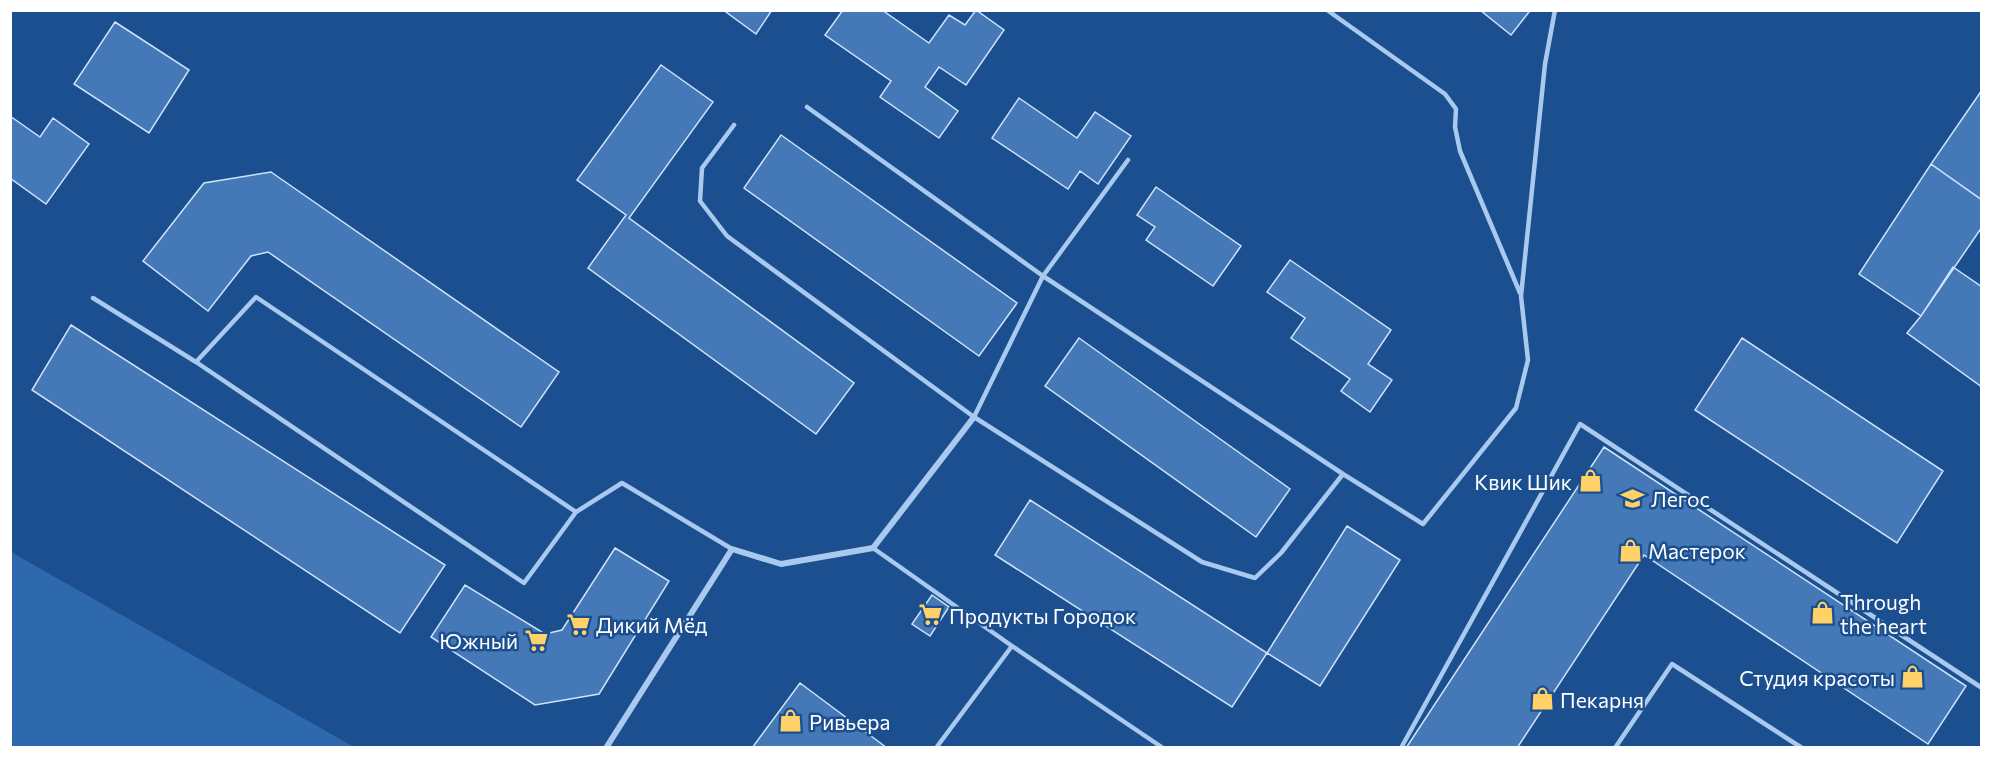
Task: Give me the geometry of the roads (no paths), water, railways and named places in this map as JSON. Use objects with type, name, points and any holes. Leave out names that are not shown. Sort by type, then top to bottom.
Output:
[{"type":"street","points":[[606,747],[732,549],[782,564],[873,548],[974,417]]},
{"type":"lane","points":[[1328,10],[1445,94],[1456,109],[1455,127],[1461,151],[1521,296]]},
{"type":"lane","points":[[807,107],[1043,276],[1343,474],[1423,524],[1516,408],[1528,360],[1521,296],[1545,64],[1555,10]]},
{"type":"lane","points":[[734,125],[702,168],[700,201],[727,236],[974,417],[1202,562],[1255,578],[1281,553],[1343,474]]},
{"type":"lane","points":[[974,417],[1043,276],[1128,160]]},
{"type":"lane","points":[[196,362],[256,297],[576,512]]},
{"type":"lane","points":[[93,298],[196,362],[524,583],[576,512],[622,483],[732,549]]},
{"type":"lane","points":[[1401,747],[1580,424],[1982,688]]},
{"type":"lane","points":[[873,548],[1012,646],[1162,747]]},
{"type":"lane","points":[[936,747],[1012,646]]},
{"type":"lane","points":[[1615,747],[1672,664],[1802,747]]},
{"type":"place","name":"Квик Шик","points":[[1590,481]]},
{"type":"place","name":"Легос","points":[[1633,498]]},
{"type":"place","name":"Мастерок","points":[[1630,550]]},
{"type":"place","name":"Through the heart","points":[[1822,613]]},
{"type":"place","name":"Продукты Городок","points":[[931,615]]},
{"type":"place","name":"Дикий Мёд","points":[[578,624]]},
{"type":"place","name":"Южный","points":[[536,640]]},
{"type":"place","name":"Студия красоты","points":[[1913,677]]},
{"type":"place","name":"Пекарня","points":[[1542,699]]},
{"type":"place","name":"Ривьера","points":[[791,721]]}]
